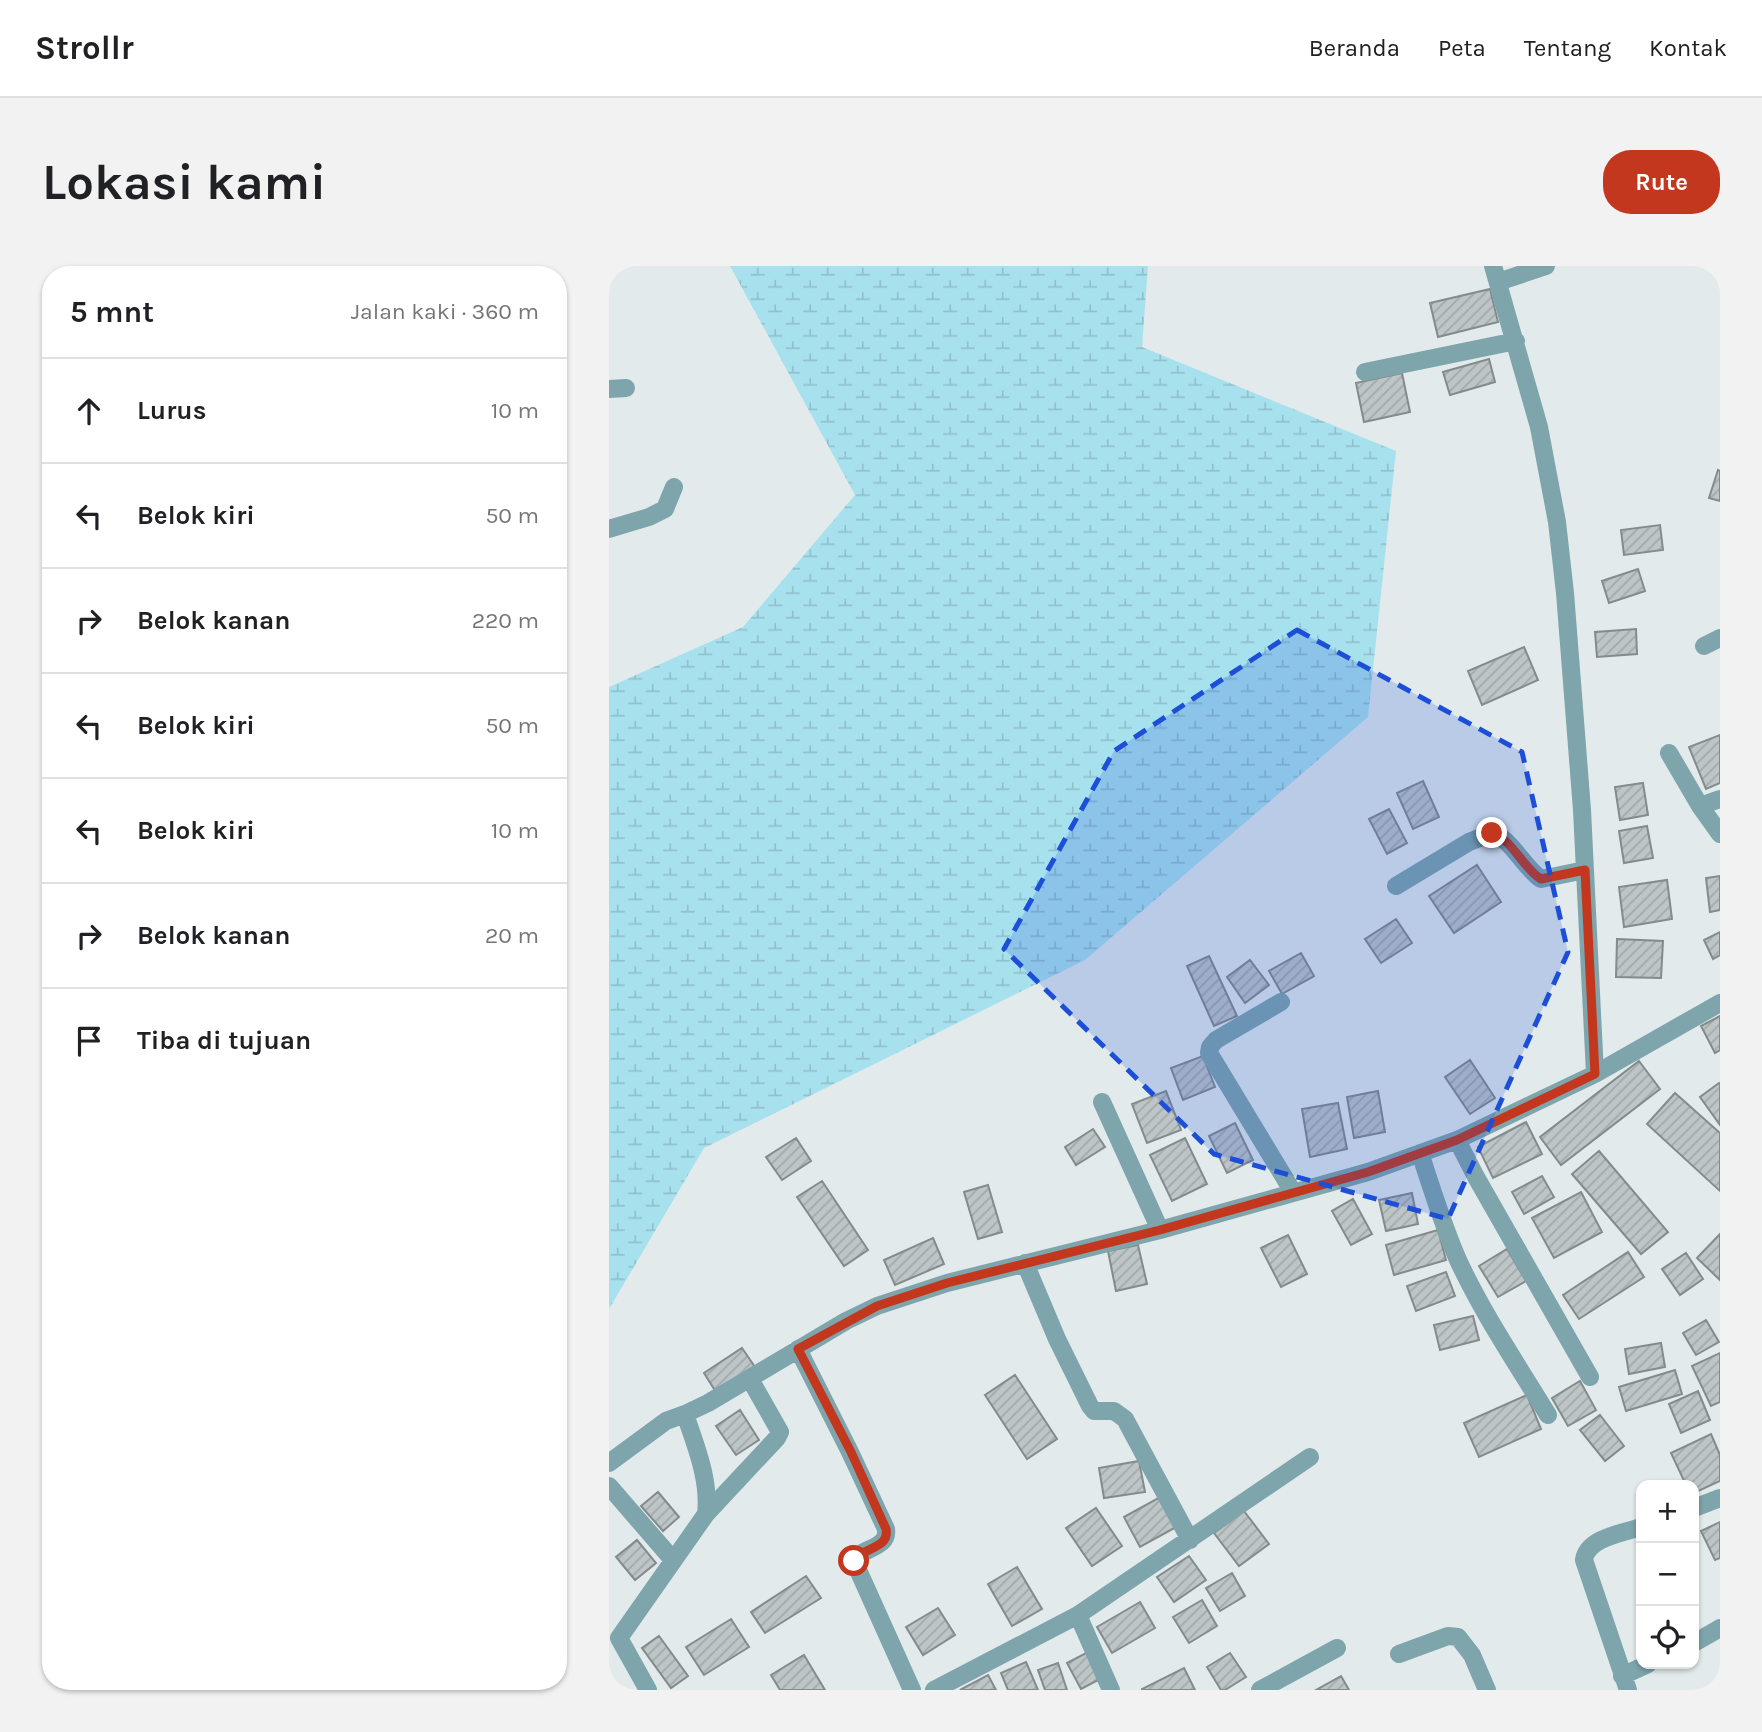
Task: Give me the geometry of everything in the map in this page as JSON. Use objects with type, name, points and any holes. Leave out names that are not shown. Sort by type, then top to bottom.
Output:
[{"type":"street","points":[[1546,266],[1495,274],[1539,427],[1557,522],[1572,672],[1595,1074]]},
{"type":"street","points":[[1365,373],[1516,341]]},
{"type":"street","points":[[609,529],[649,517],[665,509],[674,487]]},
{"type":"street","points":[[1669,753],[1720,834]]},
{"type":"street","points":[[1700,806],[1720,799]]},
{"type":"street","points":[[1396,886],[1469,842],[1492,833],[1499,835],[1529,870],[1541,879],[1585,870]]},
{"type":"street","points":[[1281,1002],[1216,1041],[1210,1047],[1209,1053],[1293,1192]]},
{"type":"street","points":[[609,1463],[666,1421],[685,1414],[750,1379],[877,1306],[947,1283],[1160,1230],[1368,1172],[1457,1140],[1595,1074],[1720,1003]]},
{"type":"street","points":[[1102,1102],[1160,1230]]},
{"type":"street","points":[[1457,1140],[1590,1377]]},
{"type":"street","points":[[1420,1153],[1458,1260],[1493,1326],[1548,1415]]},
{"type":"street","points":[[1025,1263],[1057,1339],[1090,1406],[1094,1411],[1120,1413],[1125,1419],[1190,1540]]},
{"type":"street","points":[[798,1349],[851,1452],[886,1529],[884,1541],[857,1556],[854,1561],[912,1690]]},
{"type":"street","points":[[648,1690],[619,1638],[706,1514],[778,1438],[777,1424],[750,1379]]},
{"type":"street","points":[[685,1414],[708,1495],[706,1514]]},
{"type":"street","points":[[939,1689],[1078,1615],[1310,1457]]},
{"type":"street","points":[[609,1486],[673,1560]]},
{"type":"street","points":[[1699,1506],[1720,1498]]},
{"type":"street","points":[[1636,1529],[1598,1542],[1588,1549],[1584,1560],[1625,1683],[1642,1669]]},
{"type":"street","points":[[1078,1615],[1111,1690]]},
{"type":"street","points":[[1699,1640],[1720,1628]]},
{"type":"street","points":[[1399,1654],[1448,1636],[1458,1637],[1472,1654],[1487,1690]]},
{"type":"street","points":[[1260,1690],[1337,1648]]},
{"type":"highlighted area","points":[[1297,630],[1522,752],[1568,952],[1448,1219],[1214,1154],[1004,949],[1114,751]]},
{"type":"green space","points":[[730,266],[1148,266],[1142,347],[1396,451],[1368,717],[1085,960],[704,1148],[609,1309],[609,687],[743,627],[855,495]]},
{"type":"building","points":[[1490,289],[1498,322],[1438,337],[1430,303]]},
{"type":"building","points":[[1489,359],[1495,382],[1450,395],[1443,372]]},
{"type":"building","points":[[1402,373],[1410,412],[1364,422],[1356,383]]},
{"type":"building","points":[[1718,470],[1720,471],[1720,501],[1709,498]]},
{"type":"building","points":[[1660,525],[1663,550],[1624,555],[1621,530]]},
{"type":"building","points":[[1638,569],[1645,591],[1609,603],[1602,581]]},
{"type":"building","points":[[1636,629],[1637,654],[1597,657],[1595,632]]},
{"type":"building","points":[[1524,647],[1538,680],[1482,705],[1468,671]]},
{"type":"building","points":[[1720,735],[1720,783],[1706,789],[1689,747]]},
{"type":"building","points":[[1423,781],[1439,817],[1413,829],[1397,793]]},
{"type":"building","points":[[1643,783],[1648,815],[1620,820],[1615,787]]},
{"type":"building","points":[[1389,809],[1407,843],[1387,854],[1369,819]]},
{"type":"building","points":[[1647,826],[1653,858],[1624,863],[1619,831]]},
{"type":"building","points":[[1477,865],[1501,902],[1454,933],[1429,896]]},
{"type":"building","points":[[1720,876],[1720,910],[1710,912],[1706,878]]},
{"type":"building","points":[[1667,880],[1672,919],[1624,927],[1619,887]]},
{"type":"building","points":[[1396,919],[1412,943],[1381,963],[1365,939]]},
{"type":"building","points":[[1720,932],[1720,955],[1713,959],[1704,940]]},
{"type":"building","points":[[1617,939],[1663,941],[1661,978],[1616,977]]},
{"type":"building","points":[[1301,953],[1314,976],[1282,994],[1269,971]]},
{"type":"building","points":[[1209,956],[1237,1016],[1214,1026],[1187,966]]},
{"type":"building","points":[[1250,960],[1269,985],[1245,1003],[1227,977]]},
{"type":"building","points":[[1720,1016],[1720,1050],[1715,1053],[1701,1026]]},
{"type":"building","points":[[1203,1056],[1215,1087],[1183,1100],[1171,1068]]},
{"type":"building","points":[[1470,1060],[1495,1098],[1470,1114],[1445,1077]]},
{"type":"building","points":[[1639,1061],[1660,1089],[1561,1165],[1540,1137]]},
{"type":"building","points":[[1720,1084],[1720,1125],[1700,1097]]},
{"type":"building","points":[[1166,1091],[1181,1130],[1147,1143],[1132,1104]]},
{"type":"building","points":[[1378,1091],[1385,1132],[1354,1138],[1347,1097]]},
{"type":"building","points":[[1675,1093],[1720,1133],[1720,1191],[1647,1124]]},
{"type":"building","points":[[1338,1103],[1347,1149],[1310,1157],[1302,1109]]},
{"type":"building","points":[[1526,1122],[1542,1154],[1493,1178],[1478,1147]]},
{"type":"building","points":[[1235,1123],[1253,1160],[1227,1173],[1209,1136]]},
{"type":"building","points":[[1093,1129],[1105,1147],[1076,1165],[1065,1147]]},
{"type":"building","points":[[796,1138],[811,1161],[782,1180],[766,1157]]},
{"type":"building","points":[[1185,1138],[1207,1184],[1172,1201],[1150,1155]]},
{"type":"building","points":[[1599,1151],[1668,1232],[1641,1254],[1572,1174]]},
{"type":"building","points":[[1542,1176],[1554,1197],[1524,1214],[1512,1192]]},
{"type":"building","points":[[822,1181],[868,1250],[844,1266],[797,1197]]},
{"type":"building","points":[[988,1185],[1002,1232],[978,1239],[964,1192]]},
{"type":"building","points":[[1581,1192],[1602,1232],[1554,1258],[1532,1218]]},
{"type":"building","points":[[1412,1193],[1418,1224],[1386,1231],[1379,1200]]},
{"type":"building","points":[[1353,1199],[1372,1234],[1351,1245],[1332,1211]]},
{"type":"building","points":[[1438,1230],[1446,1260],[1394,1275],[1386,1245]]},
{"type":"building","points":[[1720,1234],[1720,1280],[1697,1258]]},
{"type":"building","points":[[1288,1235],[1307,1274],[1281,1287],[1261,1248]]},
{"type":"building","points":[[933,1238],[944,1264],[895,1285],[884,1260]]},
{"type":"building","points":[[1138,1245],[1147,1284],[1116,1291],[1108,1251]]},
{"type":"building","points":[[1507,1249],[1526,1281],[1498,1297],[1479,1266]]},
{"type":"building","points":[[1628,1252],[1644,1277],[1579,1319],[1563,1295]]},
{"type":"building","points":[[1686,1253],[1703,1279],[1680,1295],[1662,1269]]},
{"type":"building","points":[[1446,1272],[1455,1296],[1416,1311],[1407,1286]]},
{"type":"building","points":[[1473,1316],[1479,1340],[1440,1350],[1434,1325]]},
{"type":"building","points":[[1706,1320],[1719,1342],[1696,1355],[1683,1333]]},
{"type":"building","points":[[1661,1343],[1665,1367],[1629,1374],[1625,1349]]},
{"type":"building","points":[[742,1348],[755,1367],[716,1392],[704,1373]]},
{"type":"building","points":[[1720,1353],[1720,1402],[1711,1406],[1692,1366]]},
{"type":"building","points":[[1675,1370],[1682,1394],[1626,1411],[1619,1387]]},
{"type":"building","points":[[1015,1375],[1057,1439],[1027,1459],[985,1395]]},
{"type":"building","points":[[1580,1381],[1596,1410],[1568,1426],[1552,1398]]},
{"type":"building","points":[[1698,1391],[1710,1420],[1681,1433],[1669,1404]]},
{"type":"building","points":[[1527,1395],[1541,1429],[1479,1457],[1464,1423]]},
{"type":"building","points":[[740,1410],[759,1440],[736,1455],[716,1426]]},
{"type":"building","points":[[1600,1415],[1624,1446],[1605,1461],[1580,1430]]},
{"type":"building","points":[[1711,1434],[1720,1455],[1720,1481],[1699,1491],[1699,1480],[1684,1480],[1671,1453]]},
{"type":"building","points":[[1139,1461],[1145,1492],[1104,1498],[1099,1468]]},
{"type":"building","points":[[658,1492],[679,1517],[663,1531],[641,1506]]},
{"type":"building","points":[[1162,1496],[1178,1526],[1140,1547],[1124,1517]]},
{"type":"building","points":[[1096,1508],[1122,1546],[1092,1566],[1066,1528]]},
{"type":"building","points":[[1244,1511],[1269,1544],[1239,1566],[1214,1533]]},
{"type":"building","points":[[1720,1522],[1720,1558],[1715,1560],[1701,1531]]},
{"type":"building","points":[[637,1540],[656,1563],[635,1580],[616,1557]]},
{"type":"building","points":[[1189,1556],[1206,1580],[1174,1602],[1157,1577]]},
{"type":"building","points":[[1017,1567],[1042,1609],[1012,1626],[988,1584]]},
{"type":"building","points":[[1232,1573],[1245,1596],[1220,1611],[1206,1588]]},
{"type":"building","points":[[806,1576],[821,1598],[765,1633],[751,1612]]},
{"type":"building","points":[[1202,1600],[1217,1626],[1189,1643],[1173,1617]]},
{"type":"building","points":[[1140,1602],[1155,1628],[1112,1653],[1097,1627]]},
{"type":"building","points":[[938,1608],[955,1635],[923,1655],[906,1627]]},
{"type":"building","points":[[731,1619],[749,1647],[704,1675],[686,1647]]},
{"type":"building","points":[[659,1636],[688,1676],[671,1688],[642,1648]]},
{"type":"building","points":[[1088,1652],[1102,1678],[1081,1689],[1067,1663]]},
{"type":"building","points":[[1230,1653],[1246,1677],[1221,1690],[1207,1667]]},
{"type":"building","points":[[804,1655],[825,1690],[780,1690],[771,1675]]},
{"type":"building","points":[[1026,1662],[1038,1690],[1008,1690],[1001,1673]]},
{"type":"building","points":[[1058,1663],[1067,1690],[1045,1690],[1038,1670]]},
{"type":"building","points":[[1184,1668],[1195,1690],[1142,1690],[1142,1689]]},
{"type":"building","points":[[988,1675],[996,1690],[960,1690]]},
{"type":"building","points":[[1341,1676],[1349,1690],[1316,1690]]},
{"type":"route","points":[[854,1561],[863,1552],[883,1543],[887,1535],[886,1529],[851,1452],[798,1349],[877,1306],[947,1283],[1160,1230],[1368,1172],[1457,1140],[1595,1074],[1585,870],[1541,879],[1529,870],[1499,835],[1492,833]]}]
